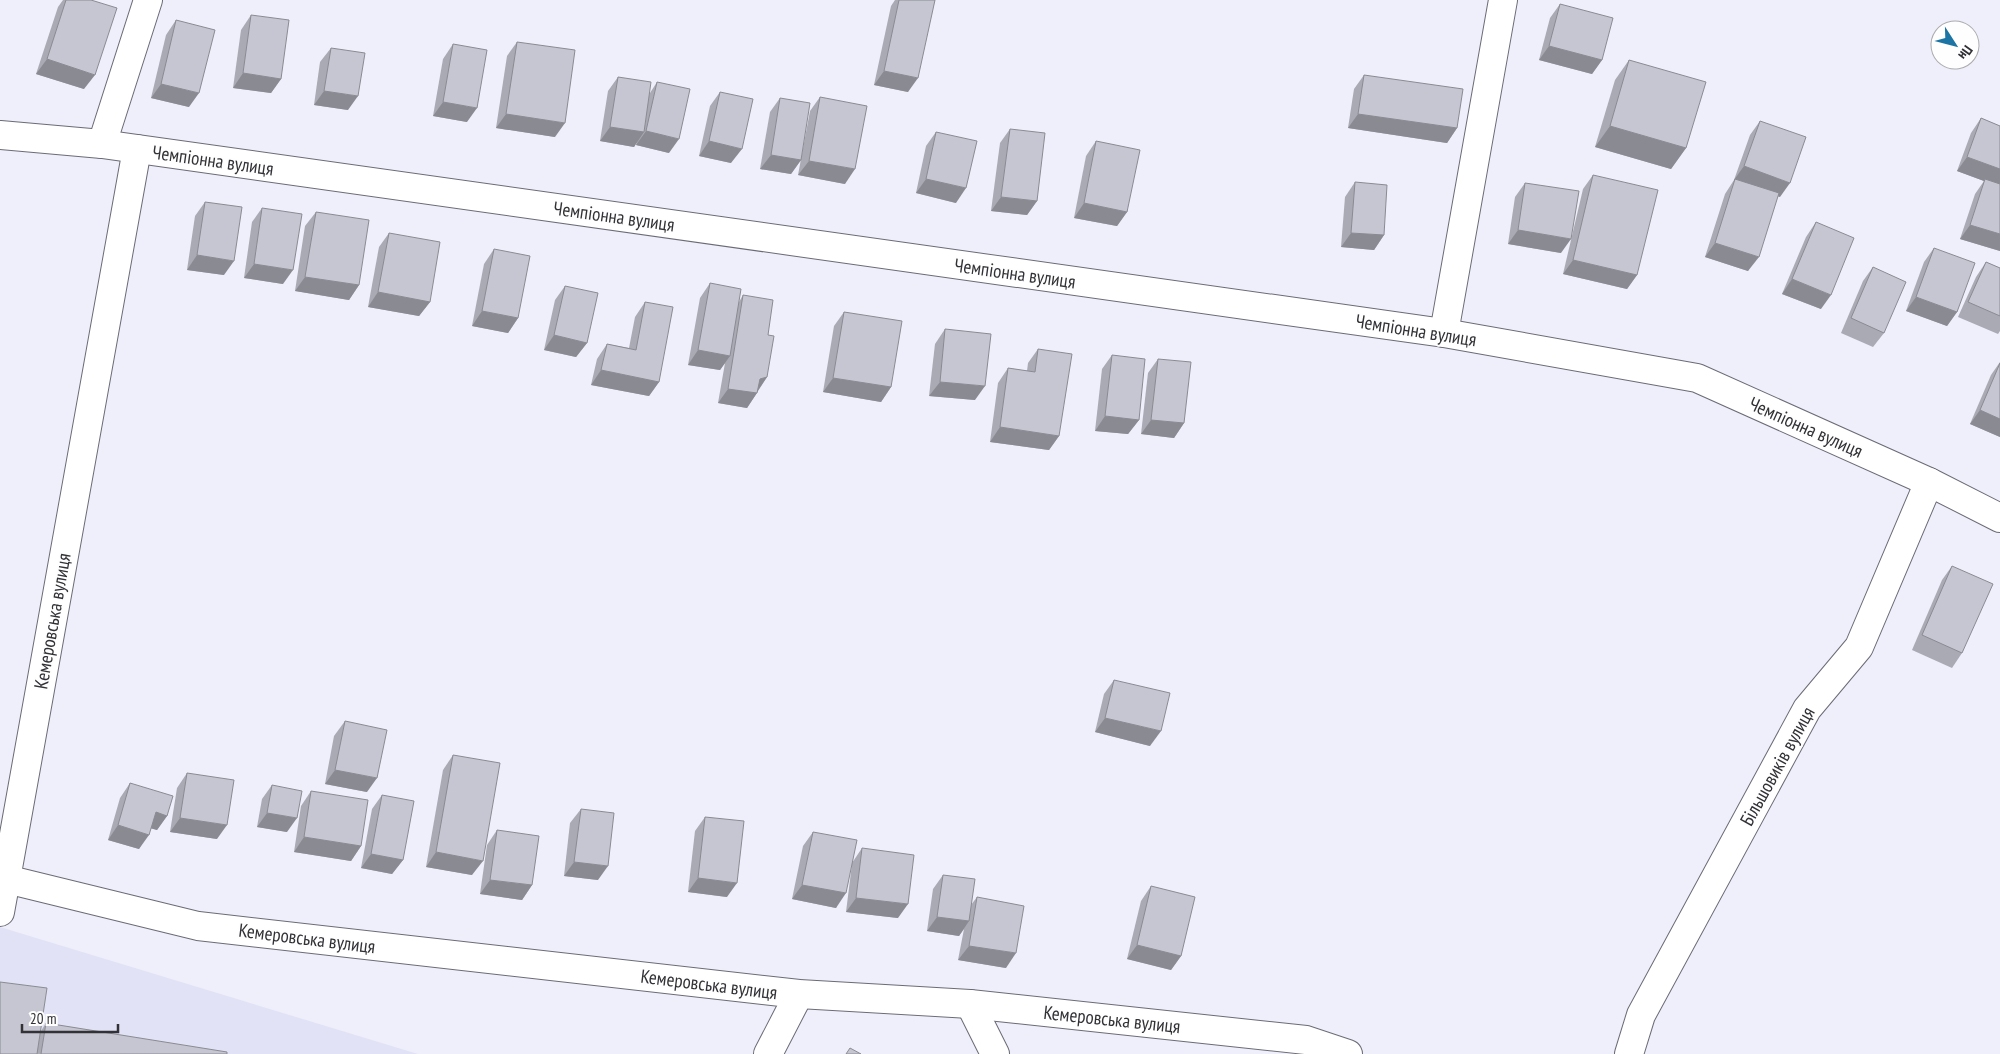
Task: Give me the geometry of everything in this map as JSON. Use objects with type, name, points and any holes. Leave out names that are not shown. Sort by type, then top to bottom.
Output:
[{"type":"street","points":[[102,144],[148,0]]},
{"type":"street","points":[[1444,333],[1504,0]]},
{"type":"street","name":"Чемпіонна вулиця","points":[[0,135],[102,144],[1444,333],[1697,378],[1929,482],[2000,518]]},
{"type":"street","name":"Кемеровська вулиця","points":[[138,149],[6,879],[198,926],[799,994],[970,1004],[1306,1040],[1348,1054]]},
{"type":"street","name":"Більшовиків вулиця","points":[[1628,1054],[1642,1015],[1807,709],[1858,647],[1929,482]]},
{"type":"street","points":[[0,912],[6,879]]},
{"type":"street","points":[[768,1054],[799,994]]},
{"type":"street","points":[[970,1004],[995,1054]]},
{"type":"shaded area","points":[[0,927],[418,1054],[0,1054]]},
{"type":"building","points":[[66,0],[91,0],[117,8],[95,75],[47,59]]},
{"type":"building","points":[[899,0],[935,0],[918,78],[884,71]]},
{"type":"building","points":[[1560,4],[1613,18],[1602,60],[1549,46]]},
{"type":"building","points":[[251,15],[289,20],[281,79],[243,73]]},
{"type":"building","points":[[176,20],[215,30],[199,93],[161,84]]},
{"type":"building","points":[[517,42],[575,50],[565,123],[506,114]]},
{"type":"building","points":[[453,44],[487,50],[477,108],[443,102]]},
{"type":"building","points":[[331,48],[365,53],[358,96],[324,91]]},
{"type":"building","points":[[1629,60],[1706,82],[1686,148],[1610,126]]},
{"type":"building","points":[[1364,75],[1463,89],[1457,128],[1358,114]]},
{"type":"building","points":[[618,77],[651,82],[644,132],[610,127]]},
{"type":"building","points":[[657,82],[690,89],[679,139],[646,131]]},
{"type":"building","points":[[720,92],[753,99],[742,149],[709,141]]},
{"type":"building","points":[[820,97],[867,106],[855,169],[809,161]]},
{"type":"building","points":[[780,98],[810,103],[801,160],[771,155]]},
{"type":"building","points":[[1981,118],[2000,126],[2000,169],[1967,157]]},
{"type":"building","points":[[1760,121],[1806,137],[1790,183],[1744,166]]},
{"type":"building","points":[[1010,129],[1045,133],[1037,201],[1001,197]]},
{"type":"building","points":[[936,132],[977,141],[966,188],[926,179]]},
{"type":"building","points":[[1096,141],[1140,150],[1127,212],[1084,203]]},
{"type":"building","points":[[1593,175],[1658,190],[1637,275],[1573,260]]},
{"type":"building","points":[[1735,179],[1779,193],[1759,257],[1715,243]]},
{"type":"building","points":[[1985,179],[2000,184],[2000,234],[1970,225]]},
{"type":"building","points":[[1355,182],[1387,185],[1384,235],[1351,233]]},
{"type":"building","points":[[1525,183],[1579,191],[1571,239],[1518,230]]},
{"type":"building","points":[[205,202],[242,207],[234,261],[197,255]]},
{"type":"building","points":[[262,208],[302,214],[293,270],[254,264]]},
{"type":"building","points":[[316,212],[369,220],[359,285],[305,277]]},
{"type":"building","points":[[1816,222],[1854,238],[1831,295],[1792,279]]},
{"type":"building","points":[[389,233],[440,242],[430,302],[378,292]]},
{"type":"building","points":[[1934,248],[1975,263],[1957,312],[1916,297]]},
{"type":"building","points":[[494,249],[530,256],[518,318],[482,311]]},
{"type":"building","points":[[1986,262],[2000,268],[2000,316],[1968,302]]},
{"type":"building","points":[[1873,267],[1906,282],[1884,333],[1851,318]]},
{"type":"building","points":[[710,283],[741,289],[730,356],[698,350]]},
{"type":"building","points":[[565,286],[598,293],[587,343],[554,335]]},
{"type":"building","points":[[743,295],[773,300],[768,335],[774,336],[767,377],[760,379],[757,393],[728,389]]},
{"type":"building","points":[[645,302],[673,307],[659,382],[601,370],[607,344],[636,350]]},
{"type":"building","points":[[844,312],[902,321],[891,387],[833,378]]},
{"type":"building","points":[[945,329],[991,334],[985,386],[940,382]]},
{"type":"building","points":[[1038,349],[1072,354],[1059,436],[1000,427],[1008,368],[1035,372]]},
{"type":"building","points":[[1112,355],[1145,359],[1139,420],[1105,416]]},
{"type":"building","points":[[1158,359],[1191,362],[1184,423],[1151,420]]},
{"type":"building","points":[[2000,363],[2000,419],[1980,410]]},
{"type":"building","points":[[1952,566],[1993,584],[1962,653],[1922,635]]},
{"type":"building","points":[[1114,680],[1170,693],[1161,731],[1105,718]]},
{"type":"building","points":[[345,721],[387,730],[377,778],[335,770]]},
{"type":"building","points":[[453,755],[500,763],[483,861],[436,852]]},
{"type":"building","points":[[187,773],[234,780],[227,825],[180,818]]},
{"type":"building","points":[[130,783],[173,796],[167,816],[156,812],[149,835],[118,825]]},
{"type":"building","points":[[272,785],[302,791],[297,818],[267,813]]},
{"type":"building","points":[[311,791],[368,800],[361,846],[304,837]]},
{"type":"building","points":[[382,795],[414,801],[403,860],[371,854]]},
{"type":"building","points":[[581,809],[614,813],[608,866],[574,862]]},
{"type":"building","points":[[705,817],[744,821],[737,883],[698,878]]},
{"type":"building","points":[[497,830],[539,836],[532,885],[490,880]]},
{"type":"building","points":[[813,832],[857,840],[846,893],[802,885]]},
{"type":"building","points":[[862,848],[914,855],[908,904],[856,898]]},
{"type":"building","points":[[943,875],[975,879],[969,921],[937,917]]},
{"type":"building","points":[[1151,886],[1195,897],[1181,956],[1137,945]]},
{"type":"building","points":[[977,897],[1024,906],[1016,953],[969,946]]},
{"type":"building","points":[[0,982],[47,988],[37,1054],[0,1054]]},
{"type":"building","points":[[46,1023],[227,1052],[227,1054],[41,1054]]},
{"type":"building","points":[[850,1048],[861,1054],[846,1054]]}]
